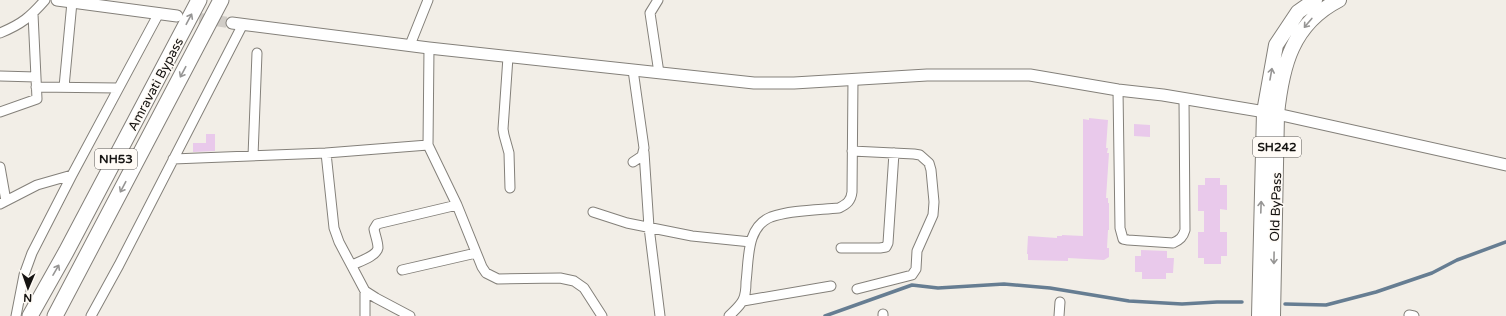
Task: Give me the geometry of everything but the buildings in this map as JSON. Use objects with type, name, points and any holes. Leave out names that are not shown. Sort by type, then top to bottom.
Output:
[{"type":"highway","name":"Amravati Bypass","points":[[30,316],[66,252],[200,0]]},
{"type":"highway","name":"Amravati Bypass","points":[[55,316],[221,0]]},
{"type":"main road","name":"Old ByPass","points":[[1273,316],[1271,113],[1276,45],[1298,12],[1315,0]]},
{"type":"main road","name":"Old ByPass","points":[[1271,113],[1287,59],[1302,31],[1316,14],[1339,0]]},
{"type":"main road","points":[[1259,316],[1271,113]]},
{"type":"street","points":[[0,33],[17,26],[32,14],[45,0]]},
{"type":"street","points":[[57,0],[177,16]]},
{"type":"street","points":[[410,45],[428,0]]},
{"type":"street","points":[[658,0],[650,13],[659,73]]},
{"type":"street","points":[[64,88],[72,2]]},
{"type":"street","points":[[16,316],[28,263],[72,175],[159,13]]},
{"type":"street","points":[[0,112],[37,100],[32,14]]},
{"type":"street","points":[[91,316],[174,159],[237,23],[429,48],[754,83],[794,83],[927,75],[1030,75],[1271,113],[1506,165]]},
{"type":"street","points":[[429,48],[428,145],[457,205],[476,253],[486,273],[491,277],[498,279],[566,279],[579,284],[584,288],[602,316]]},
{"type":"street","points":[[252,156],[257,53]]},
{"type":"street","points":[[508,57],[504,135],[510,153],[510,188]]},
{"type":"street","points":[[633,70],[644,152],[649,228],[660,316]]},
{"type":"street","points":[[0,76],[36,77]]},
{"type":"street","points":[[729,316],[743,301],[745,295],[751,242],[754,232],[759,224],[770,218],[785,214],[839,208],[847,204],[851,199],[853,79]]},
{"type":"street","points":[[36,87],[118,88]]},
{"type":"street","points":[[1118,90],[1120,228],[1123,239],[1128,240],[1173,243],[1183,236],[1185,230],[1184,99]]},
{"type":"street","points":[[174,159],[326,153],[428,145]]},
{"type":"street","points":[[852,151],[920,155],[929,163],[932,178],[933,215],[917,251],[916,269],[912,275],[856,289]]},
{"type":"street","points":[[633,162],[642,156],[644,152]]},
{"type":"street","points":[[326,153],[334,228],[336,235],[365,291],[365,316]]},
{"type":"street","points":[[841,248],[886,247],[888,243],[894,153]]},
{"type":"street","points":[[0,167],[3,202],[36,185],[72,175]]},
{"type":"street","points":[[352,265],[373,255],[377,251],[378,247],[374,229],[377,224],[457,205]]},
{"type":"street","points":[[593,212],[627,223],[649,228],[692,236],[751,242]]},
{"type":"street","points":[[402,270],[476,253]]},
{"type":"street","points":[[743,301],[831,286]]},
{"type":"street","points":[[365,291],[410,316]]},
{"type":"street","points":[[1059,316],[1060,302]]},
{"type":"waterway","points":[[1285,304],[1326,305],[1376,292],[1432,273],[1457,260],[1506,242]]},
{"type":"waterway","points":[[825,316],[912,285],[938,288],[1004,284],[1050,288],[1129,301],[1182,304],[1242,302]]},
{"type":"tunnel","points":[[183,16],[232,23]]}]
